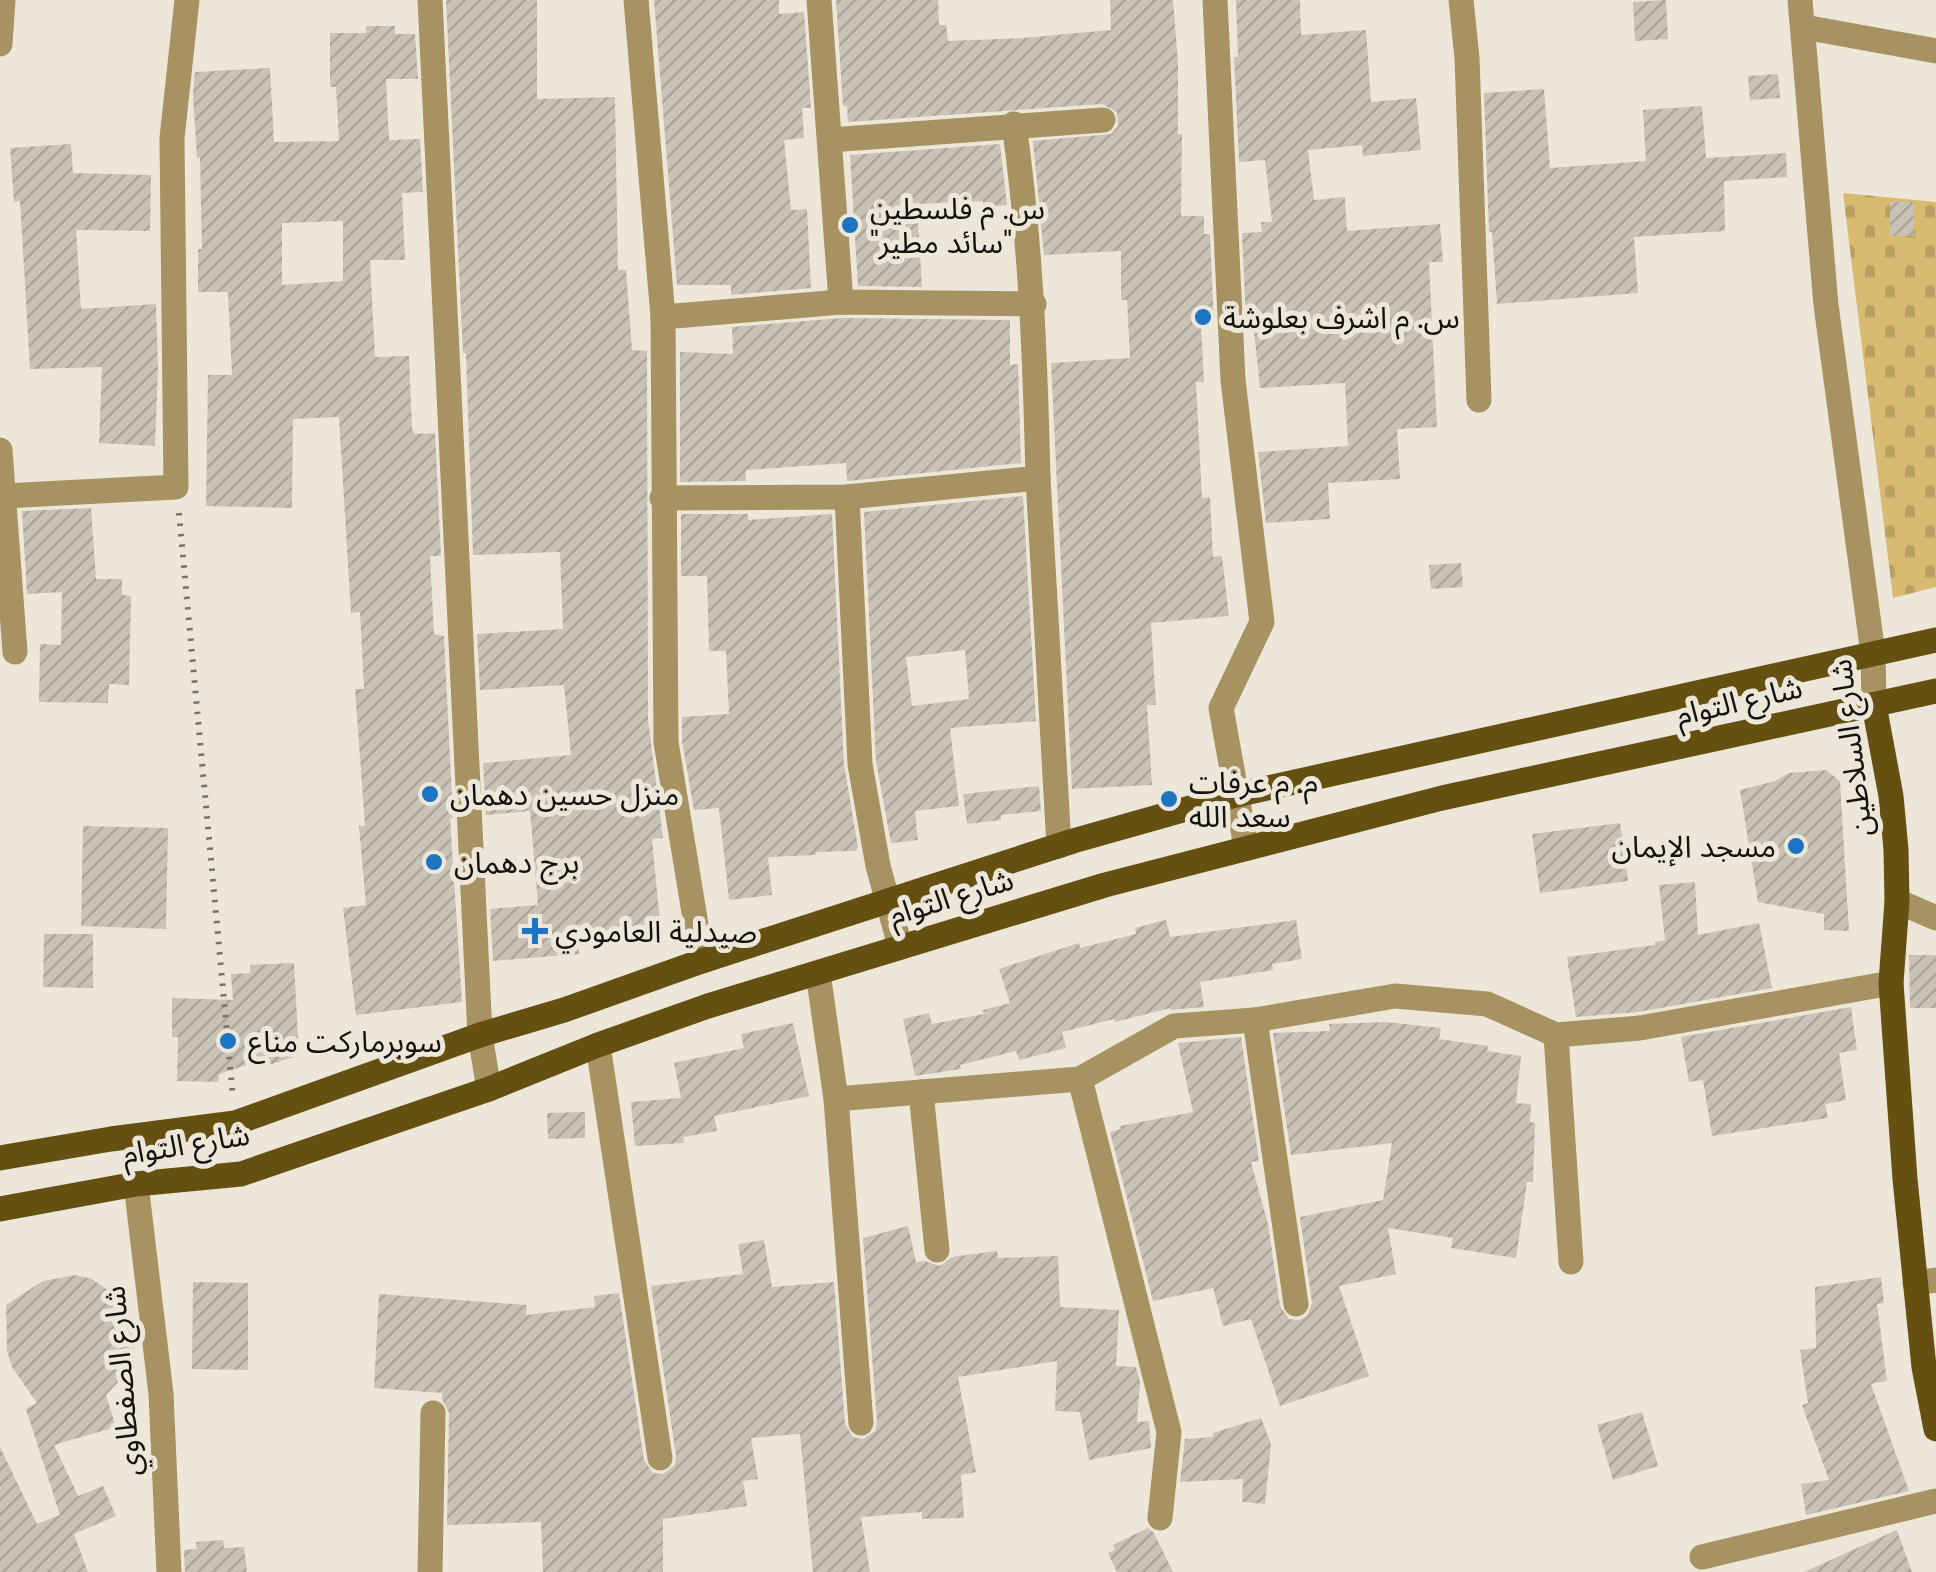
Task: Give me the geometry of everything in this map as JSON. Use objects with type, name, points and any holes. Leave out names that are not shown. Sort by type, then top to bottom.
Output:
[{"type":"main road","name":"شارع التوام","points":[[0,1158],[111,1138],[235,1123],[702,961],[1059,846],[1236,795],[1936,640]]},
{"type":"main road","name":"شارع التوام","points":[[0,1209],[136,1184],[241,1174],[489,1089],[598,1045],[900,946],[1246,848],[1442,798],[1936,691]]},
{"type":"main road","name":"شارع السلاطين","points":[[1874,705],[1891,796],[1897,901],[1891,983],[1926,1281],[1924,1366],[1936,1429]]},
{"type":"street","points":[[0,44],[3,0]]},
{"type":"street","points":[[4,496],[176,487],[172,138],[186,0]]},
{"type":"street","points":[[430,0],[480,1035],[489,1089]]},
{"type":"street","points":[[636,0],[663,317],[666,742],[702,961]]},
{"type":"street","points":[[820,0],[841,302]]},
{"type":"street","points":[[1215,0],[1233,380],[1262,622],[1221,708],[1246,848]]},
{"type":"street","points":[[1462,0],[1479,400]]},
{"type":"street","name":"شارع السلاطين","points":[[1800,0],[1826,305],[1873,654],[1874,705]]},
{"type":"street","points":[[1804,27],[1936,51]]},
{"type":"street","points":[[830,140],[1103,120]]},
{"type":"street","points":[[1014,124],[1034,304],[1038,478],[1059,846]]},
{"type":"street","points":[[663,317],[841,302],[1034,304]]},
{"type":"street","points":[[0,450],[15,652]]},
{"type":"street","points":[[662,498],[847,496],[1038,478]]},
{"type":"street","points":[[847,496],[860,764],[878,866],[900,946]]},
{"type":"street","points":[[1897,901],[1936,918]]},
{"type":"street","points":[[818,973],[836,1099],[861,1423]]},
{"type":"street","points":[[836,1099],[1080,1079],[1174,1026],[1255,1020],[1395,996],[1487,1004],[1556,1035],[1640,1028],[1891,983]]},
{"type":"street","points":[[1255,1020],[1296,1304]]},
{"type":"street","points":[[1556,1035],[1572,1262]]},
{"type":"street","points":[[598,1045],[660,1458]]},
{"type":"street","points":[[1080,1079],[1170,1432],[1160,1518]]},
{"type":"street","points":[[921,1092],[936,1250]]},
{"type":"street","name":"شارع الصفطاوي","points":[[136,1184],[161,1394],[162,1568]]},
{"type":"street","points":[[430,1572],[433,1413]]},
{"type":"street","points":[[1702,1558],[1936,1501]]},
{"type":"path","points":[[176,487],[235,1123]]},
{"type":"green space","points":[[1843,193],[1936,202],[1936,587],[1893,598]]},
{"type":"building","points":[[446,0],[537,0],[537,99],[615,97],[618,270],[626,270],[632,350],[647,351],[648,720],[663,838],[652,839],[661,934],[578,941],[579,954],[493,961],[490,909],[538,905],[530,811],[486,815],[483,763],[571,755],[564,685],[480,690],[477,634],[563,629],[560,552],[473,555]]},
{"type":"building","points":[[654,0],[779,0],[779,14],[804,12],[811,108],[802,108],[804,138],[784,140],[791,210],[807,209],[811,288],[731,295],[731,285],[677,285]]},
{"type":"building","points":[[836,0],[938,0],[939,25],[946,25],[948,41],[1111,30],[1110,0],[1173,0],[1178,134],[1182,134],[1181,216],[1204,216],[1204,234],[1210,234],[1214,323],[1201,324],[1204,382],[1196,382],[1202,498],[1210,497],[1213,557],[1222,556],[1229,616],[1151,623],[1156,705],[1147,705],[1152,785],[1072,789],[1051,363],[1130,358],[1127,300],[1121,300],[1121,251],[1044,255],[1033,141],[1111,134],[1118,126],[1117,112],[1102,104],[848,122],[847,106],[843,106]]},
{"type":"building","points":[[1236,0],[1300,0],[1301,35],[1366,30],[1371,102],[1416,98],[1421,150],[1363,156],[1362,145],[1308,150],[1314,200],[1345,197],[1347,231],[1440,224],[1443,262],[1429,262],[1437,427],[1397,429],[1400,479],[1328,483],[1330,519],[1266,523],[1258,452],[1348,446],[1345,383],[1260,388],[1253,321],[1246,321],[1242,233],[1262,232],[1261,222],[1272,222],[1265,160],[1239,162],[1234,57],[1238,57]]},
{"type":"building","points":[[1666,0],[1668,39],[1635,41],[1633,2]]},
{"type":"building","points":[[366,26],[395,26],[395,34],[415,34],[418,79],[386,79],[389,140],[420,139],[423,192],[402,193],[405,260],[370,260],[375,357],[409,356],[412,428],[415,434],[435,433],[441,556],[430,556],[434,634],[444,636],[462,1002],[356,1015],[343,908],[366,905],[359,826],[365,826],[355,689],[364,689],[360,612],[351,613],[339,417],[293,419],[292,508],[206,506],[208,375],[232,375],[228,292],[198,292],[198,249],[202,249],[200,157],[197,158],[193,95],[195,72],[270,68],[274,142],[339,141],[336,87],[330,87],[330,33],[366,33]],"holes":[[[343,221],[343,281],[282,285],[282,223]]]},
{"type":"building","points":[[1778,74],[1780,98],[1750,100],[1748,76]]},
{"type":"building","points":[[1544,89],[1550,168],[1646,161],[1643,110],[1702,106],[1706,158],[1786,153],[1787,177],[1724,181],[1725,231],[1634,237],[1638,293],[1497,304],[1489,232],[1484,93]]},
{"type":"building","points":[[71,144],[73,173],[151,175],[150,231],[76,230],[81,309],[156,304],[155,446],[99,443],[102,367],[30,369],[20,201],[14,202],[10,148]]},
{"type":"building","points":[[1000,144],[1007,205],[983,207],[983,201],[917,204],[922,287],[858,286],[850,155]]},
{"type":"building","points":[[1890,202],[1914,202],[1914,236],[1890,236]]},
{"type":"building","points":[[842,318],[1010,320],[1010,365],[1018,364],[1021,463],[847,481],[846,463],[746,470],[746,481],[680,482],[680,352],[733,354],[732,327]]},
{"type":"building","points":[[1023,496],[1036,721],[950,728],[959,806],[915,811],[918,840],[891,843],[876,762],[864,512]],"holes":[[[965,650],[969,699],[912,706],[906,657]]]},
{"type":"building","points":[[91,508],[96,579],[122,579],[122,595],[131,596],[129,685],[109,684],[108,703],[39,702],[40,644],[61,645],[62,592],[27,594],[22,511]]},
{"type":"building","points":[[681,514],[748,514],[748,520],[832,514],[844,765],[858,847],[856,851],[768,857],[772,895],[729,900],[719,808],[694,810],[682,741],[682,717],[729,714],[726,651],[709,651],[707,576],[681,576]]},
{"type":"building","points":[[1461,563],[1463,587],[1431,589],[1429,565]]},
{"type":"building","name":"مسجد الإيمان","points":[[1826,770],[1840,781],[1849,931],[1824,930],[1824,914],[1758,902],[1740,790],[1789,773]]},
{"type":"building","points":[[1039,786],[1041,811],[967,824],[963,794]]},
{"type":"building","points":[[1620,823],[1628,881],[1540,893],[1532,834]]},
{"type":"building","points":[[83,826],[168,828],[166,929],[81,926]]},
{"type":"building","points":[[1695,882],[1698,935],[1759,923],[1772,988],[1638,1012],[1576,1017],[1567,957],[1655,945],[1665,940],[1659,885]]},
{"type":"building","points":[[1166,920],[1170,937],[1296,920],[1302,959],[1272,964],[1273,970],[1200,982],[1204,1007],[1170,1008],[1115,1022],[1114,1019],[1062,1032],[1066,1048],[1019,1060],[1016,1051],[960,1065],[961,1069],[915,1076],[903,1019],[929,1013],[932,1024],[984,1014],[983,1010],[1010,1003],[999,969],[1079,943],[1080,948],[1136,934],[1135,928]]},
{"type":"building","points":[[44,934],[93,934],[93,988],[43,987]]},
{"type":"building","points":[[1909,955],[1936,955],[1936,1008],[1910,1008]]},
{"type":"building","points":[[294,963],[299,1055],[266,1066],[265,1059],[219,1074],[218,1082],[177,1081],[178,1037],[172,1037],[172,998],[233,1000],[231,974],[250,973],[250,965]]},
{"type":"building","points":[[1851,1007],[1857,1050],[1839,1053],[1846,1100],[1825,1104],[1828,1118],[1712,1136],[1703,1080],[1689,1082],[1681,1037]]},
{"type":"building","points":[[1386,1022],[1441,1028],[1439,1039],[1488,1046],[1487,1051],[1521,1056],[1516,1103],[1531,1104],[1530,1122],[1535,1123],[1533,1182],[1527,1182],[1516,1258],[1451,1248],[1453,1238],[1388,1228],[1396,1274],[1339,1286],[1369,1376],[1280,1406],[1251,1319],[1223,1326],[1213,1288],[1153,1301],[1110,1132],[1121,1129],[1120,1126],[1193,1112],[1178,1043],[1241,1037],[1259,1161],[1251,1162],[1268,1224],[1280,1306],[1289,1319],[1299,1320],[1307,1316],[1312,1303],[1300,1217],[1383,1200],[1392,1143],[1291,1155],[1273,1033],[1330,1031],[1329,1024]]},
{"type":"building","points":[[793,1023],[809,1096],[714,1116],[717,1131],[683,1137],[684,1143],[635,1146],[631,1102],[681,1098],[674,1063],[744,1048],[741,1034]]},
{"type":"building","points":[[585,1112],[585,1138],[548,1139],[547,1113]]},
{"type":"building","points":[[908,1226],[916,1262],[940,1266],[952,1257],[997,1251],[998,1258],[1058,1256],[1060,1307],[1119,1310],[1116,1366],[1136,1367],[1140,1382],[1137,1422],[1149,1421],[1151,1448],[1089,1460],[1080,1412],[1055,1411],[1057,1361],[958,1377],[976,1472],[961,1475],[964,1518],[922,1519],[922,1512],[861,1517],[870,1572],[813,1572],[800,1434],[751,1438],[758,1479],[743,1481],[747,1506],[663,1519],[663,1572],[543,1572],[541,1522],[447,1525],[449,1413],[442,1393],[374,1388],[379,1294],[527,1305],[526,1315],[595,1307],[594,1296],[619,1293],[644,1460],[653,1473],[663,1474],[675,1465],[676,1456],[651,1286],[743,1274],[738,1244],[764,1240],[772,1287],[834,1282],[845,1424],[853,1437],[863,1439],[875,1431],[877,1422],[863,1238]]},
{"type":"building","points":[[76,1275],[92,1279],[119,1298],[134,1328],[135,1345],[124,1376],[106,1395],[116,1427],[54,1445],[78,1496],[103,1486],[116,1516],[74,1534],[88,1572],[0,1572],[0,1447],[37,1524],[60,1515],[26,1409],[37,1403],[12,1367],[7,1351],[6,1305],[43,1281]]},
{"type":"building","points":[[1881,1277],[1884,1303],[1877,1304],[1887,1381],[1871,1384],[1909,1491],[1806,1515],[1801,1484],[1829,1480],[1802,1405],[1808,1403],[1800,1350],[1816,1348],[1815,1287]]},
{"type":"building","points":[[193,1282],[248,1283],[248,1370],[192,1369]]},
{"type":"building","points":[[1642,1412],[1658,1466],[1613,1480],[1597,1425]]},
{"type":"building","points":[[1261,1418],[1271,1444],[1265,1504],[1242,1502],[1243,1479],[1180,1482],[1185,1439],[1213,1437],[1213,1433]]},
{"type":"building","points":[[1148,1528],[1173,1572],[1117,1572],[1108,1553],[1115,1550],[1113,1545]]},
{"type":"building","points":[[1897,1530],[1912,1572],[1804,1572]]},
{"type":"building","points":[[223,1540],[224,1548],[244,1547],[247,1572],[185,1572],[184,1550],[197,1549],[196,1542]]},
{"type":"place","name":"س. م فلسطين \"سائد مطير\"","points":[[850,225]]},
{"type":"place","name":"س. م اشرف بعلوشة","points":[[1203,317]]},
{"type":"place","name":"منزل حسين دهمان","points":[[430,794]]},
{"type":"place","name":"م. م عرفات سعد الله","points":[[1169,799]]},
{"type":"place","name":"مسجد الإيمان","points":[[1796,846]]},
{"type":"place","name":"برج دهمان","points":[[434,862]]},
{"type":"place","name":"صيدلية العامودي","points":[[535,931]]},
{"type":"place","name":"سوبرماركت مناع","points":[[228,1041]]}]
